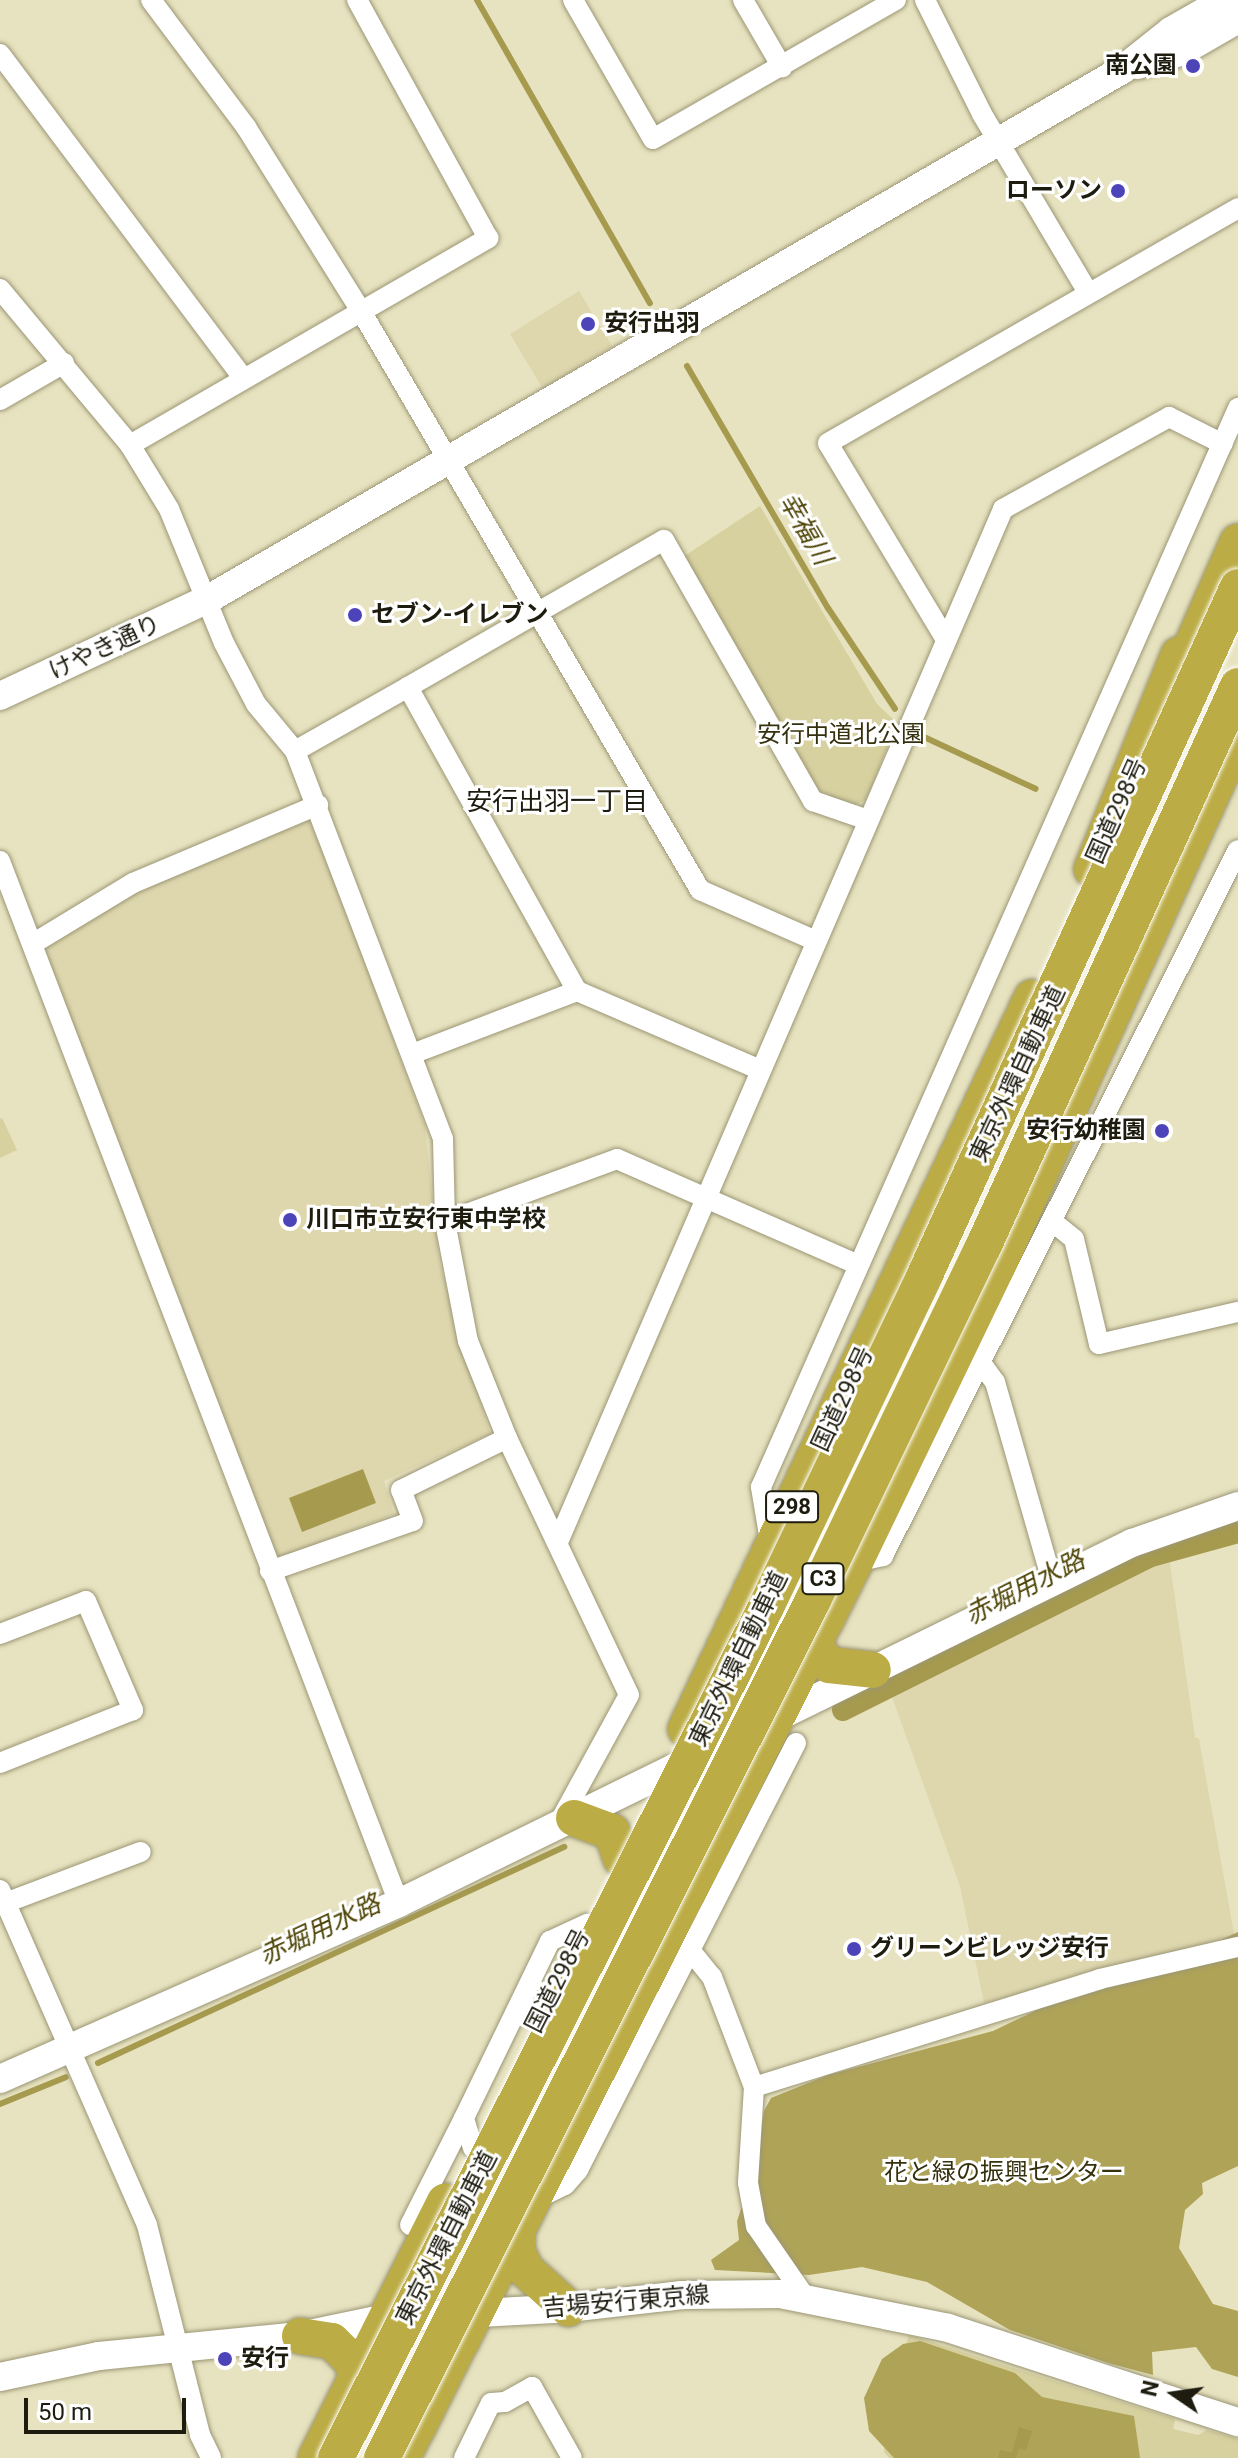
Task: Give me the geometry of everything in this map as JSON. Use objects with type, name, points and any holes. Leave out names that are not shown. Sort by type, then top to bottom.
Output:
[{"type":"highway","points":[[1092,869],[1238,511]]},
{"type":"highway","name":"国道298号","points":[[316,2458],[386,2318],[468,2133],[587,1924],[772,1549],[1092,869],[1238,542]]},
{"type":"highway","name":"東京外環自動車道","points":[[336,2458],[766,1607],[931,1263],[1238,587]]},
{"type":"highway","name":"東京外環自動車道","points":[[401,2454],[984,1245],[1238,686]]},
{"type":"highway","points":[[1160,913],[1238,736]]},
{"type":"highway","points":[[401,2454],[477,2314],[689,1891],[786,1730],[813,1644],[855,1562],[1160,913],[1238,756]]},
{"type":"highway","points":[[813,1644],[829,1665],[873,1670]]},
{"type":"highway","points":[[566,1822],[612,1832],[621,1858]]},
{"type":"highway","points":[[525,2216],[517,2251],[526,2270],[568,2308]]},
{"type":"highway","points":[[300,2336],[332,2341],[353,2362],[356,2378]]},
{"type":"street","points":[[151,0],[246,127],[361,311],[452,460],[535,615],[700,890],[816,941]]},
{"type":"street","points":[[130,445],[488,238],[357,0]]},
{"type":"street","points":[[573,0],[653,139],[896,0]]},
{"type":"street","points":[[743,0],[782,67]]},
{"type":"street","points":[[925,0],[998,142],[1087,291]]},
{"type":"street","points":[[1122,70],[1171,31],[1225,0]]},
{"type":"street","points":[[1122,70],[1183,51],[1238,19]]},
{"type":"street","points":[[0,54],[244,379]]},
{"type":"street","name":"けやき通り","points":[[0,696],[210,598],[1122,70]]},
{"type":"street","points":[[945,638],[828,443],[1087,291],[1238,208]]},
{"type":"street","points":[[0,289],[130,445],[169,509],[210,598],[224,643],[256,704],[295,751],[412,1054],[443,1139],[445,1222],[468,1341],[507,1438],[629,1695],[566,1822]]},
{"type":"street","points":[[0,400],[64,363]]},
{"type":"street","points":[[772,1549],[761,1487],[856,1264],[1238,408]]},
{"type":"street","points":[[558,1542],[1003,509],[1169,417],[1223,444]]},
{"type":"street","points":[[295,751],[664,540],[813,801],[868,820]]},
{"type":"street","points":[[408,687],[577,991],[760,1070]]},
{"type":"street","points":[[34,943],[133,883],[318,805]]},
{"type":"street","points":[[855,1562],[883,1556],[1238,850]]},
{"type":"street","points":[[0,863],[34,943],[270,1571],[399,1903]]},
{"type":"street","points":[[412,1054],[577,991]]},
{"type":"street","points":[[445,1222],[617,1159],[856,1264]]},
{"type":"street","points":[[1053,1222],[1074,1239],[1099,1344],[1238,1312]]},
{"type":"street","points":[[981,1363],[995,1382],[1052,1581]]},
{"type":"street","points":[[270,1571],[413,1521],[401,1490],[507,1438]]},
{"type":"street","points":[[0,2079],[74,2050],[399,1903],[664,1773],[786,1730],[873,1670],[1052,1581],[1132,1543],[1238,1506]]},
{"type":"street","points":[[0,1634],[86,1601],[133,1710],[0,1763]]},
{"type":"street","points":[[525,2216],[565,2185],[578,2170],[690,1950],[786,1730]]},
{"type":"street","points":[[141,1852],[2,1897],[74,2050],[147,2225],[211,2458]]},
{"type":"street","points":[[689,1891],[690,1950],[712,1977],[754,2087],[748,2134],[749,2204],[766,2242],[805,2297]]},
{"type":"street","points":[[754,2087],[1100,1979],[1238,1947]]},
{"type":"street","points":[[410,2225],[468,2133]]},
{"type":"street","name":"吉場安行東京線","points":[[0,2377],[43,2365],[178,2346],[300,2336],[386,2318],[568,2308],[724,2293],[805,2297],[948,2328],[1238,2422]]},
{"type":"street","points":[[464,2458],[491,2403],[505,2402],[532,2387],[572,2458]]},
{"type":"shaded area","points":[[579,291],[612,346],[543,389],[510,334]]},
{"type":"shaded area","name":"川口市立安行東中学校","points":[[308,819],[325,854],[425,1126],[439,1261],[490,1434],[384,1481],[394,1514],[273,1560],[44,958],[48,946],[134,894]]},
{"type":"shaded area","points":[[363,1469],[376,1503],[302,1532],[289,1498]]},
{"type":"shaded area","points":[[1169,1557],[1195,1737],[1199,1739],[1235,1939],[984,2003],[960,1886],[892,1697],[1101,1584]]},
{"type":"shaded area","points":[[1019,2427],[1032,2431],[1026,2450],[1019,2449],[1016,2458],[998,2458],[1000,2450],[1012,2453]]},
{"type":"green space","name":"安行中道北公園","points":[[760,506],[877,704],[897,723],[866,800],[853,806],[818,790],[683,557]]},
{"type":"green space","points":[[0,1119],[17,1150],[0,1158]]},
{"type":"green space","name":"花と緑の振興センター","points":[[1238,1932],[1238,2166],[1202,2183],[1203,2194],[1185,2210],[1179,2248],[1213,2304],[1238,2311],[1238,2377],[1212,2369],[1196,2347],[1152,2352],[1153,2375],[1108,2363],[1010,2330],[927,2282],[862,2267],[809,2275],[715,2270],[711,2260],[739,2240],[737,2221],[755,2170],[764,2111],[771,2098],[828,2075],[993,2031],[1083,1988],[1136,1980]]},
{"type":"green space","points":[[909,2335],[1175,2419],[1173,2429],[1198,2435],[1207,2430],[1238,2439],[1238,2458],[889,2458],[884,2452],[888,2400]]},
{"type":"green space","points":[[920,2341],[1015,2373],[1042,2397],[1134,2416],[1140,2458],[894,2458],[869,2431],[864,2398],[882,2359],[903,2344]]},
{"type":"waterway","name":"幸福川","points":[[477,0],[650,303]]},
{"type":"waterway","name":"幸福川","points":[[687,366],[828,608],[895,709]]},
{"type":"waterway","name":"幸福川","points":[[924,737],[1036,789]]},
{"type":"waterway","name":"赤堀用水路","points":[[843,1710],[1148,1557],[1238,1532]]},
{"type":"waterway","name":"赤堀用水路","points":[[98,2063],[564,1847]]},
{"type":"waterway","name":"赤堀用水路","points":[[0,2104],[66,2077]]},
{"type":"place","name":"南公園","points":[[1193,66]]},
{"type":"place","name":"ローソン","points":[[1118,191]]},
{"type":"place","name":"安行出羽","points":[[588,324]]},
{"type":"place","name":"セブン-イレブン","points":[[355,615]]},
{"type":"place","name":"安行幼稚園","points":[[1162,1131]]},
{"type":"place","name":"川口市立安行東中学校","points":[[290,1220]]},
{"type":"place","name":"グリーンビレッジ安行","points":[[854,1949]]},
{"type":"place","name":"安行","points":[[225,2359]]},
{"type":"district","name":"安行出羽一丁目","points":[[557,802]]}]
